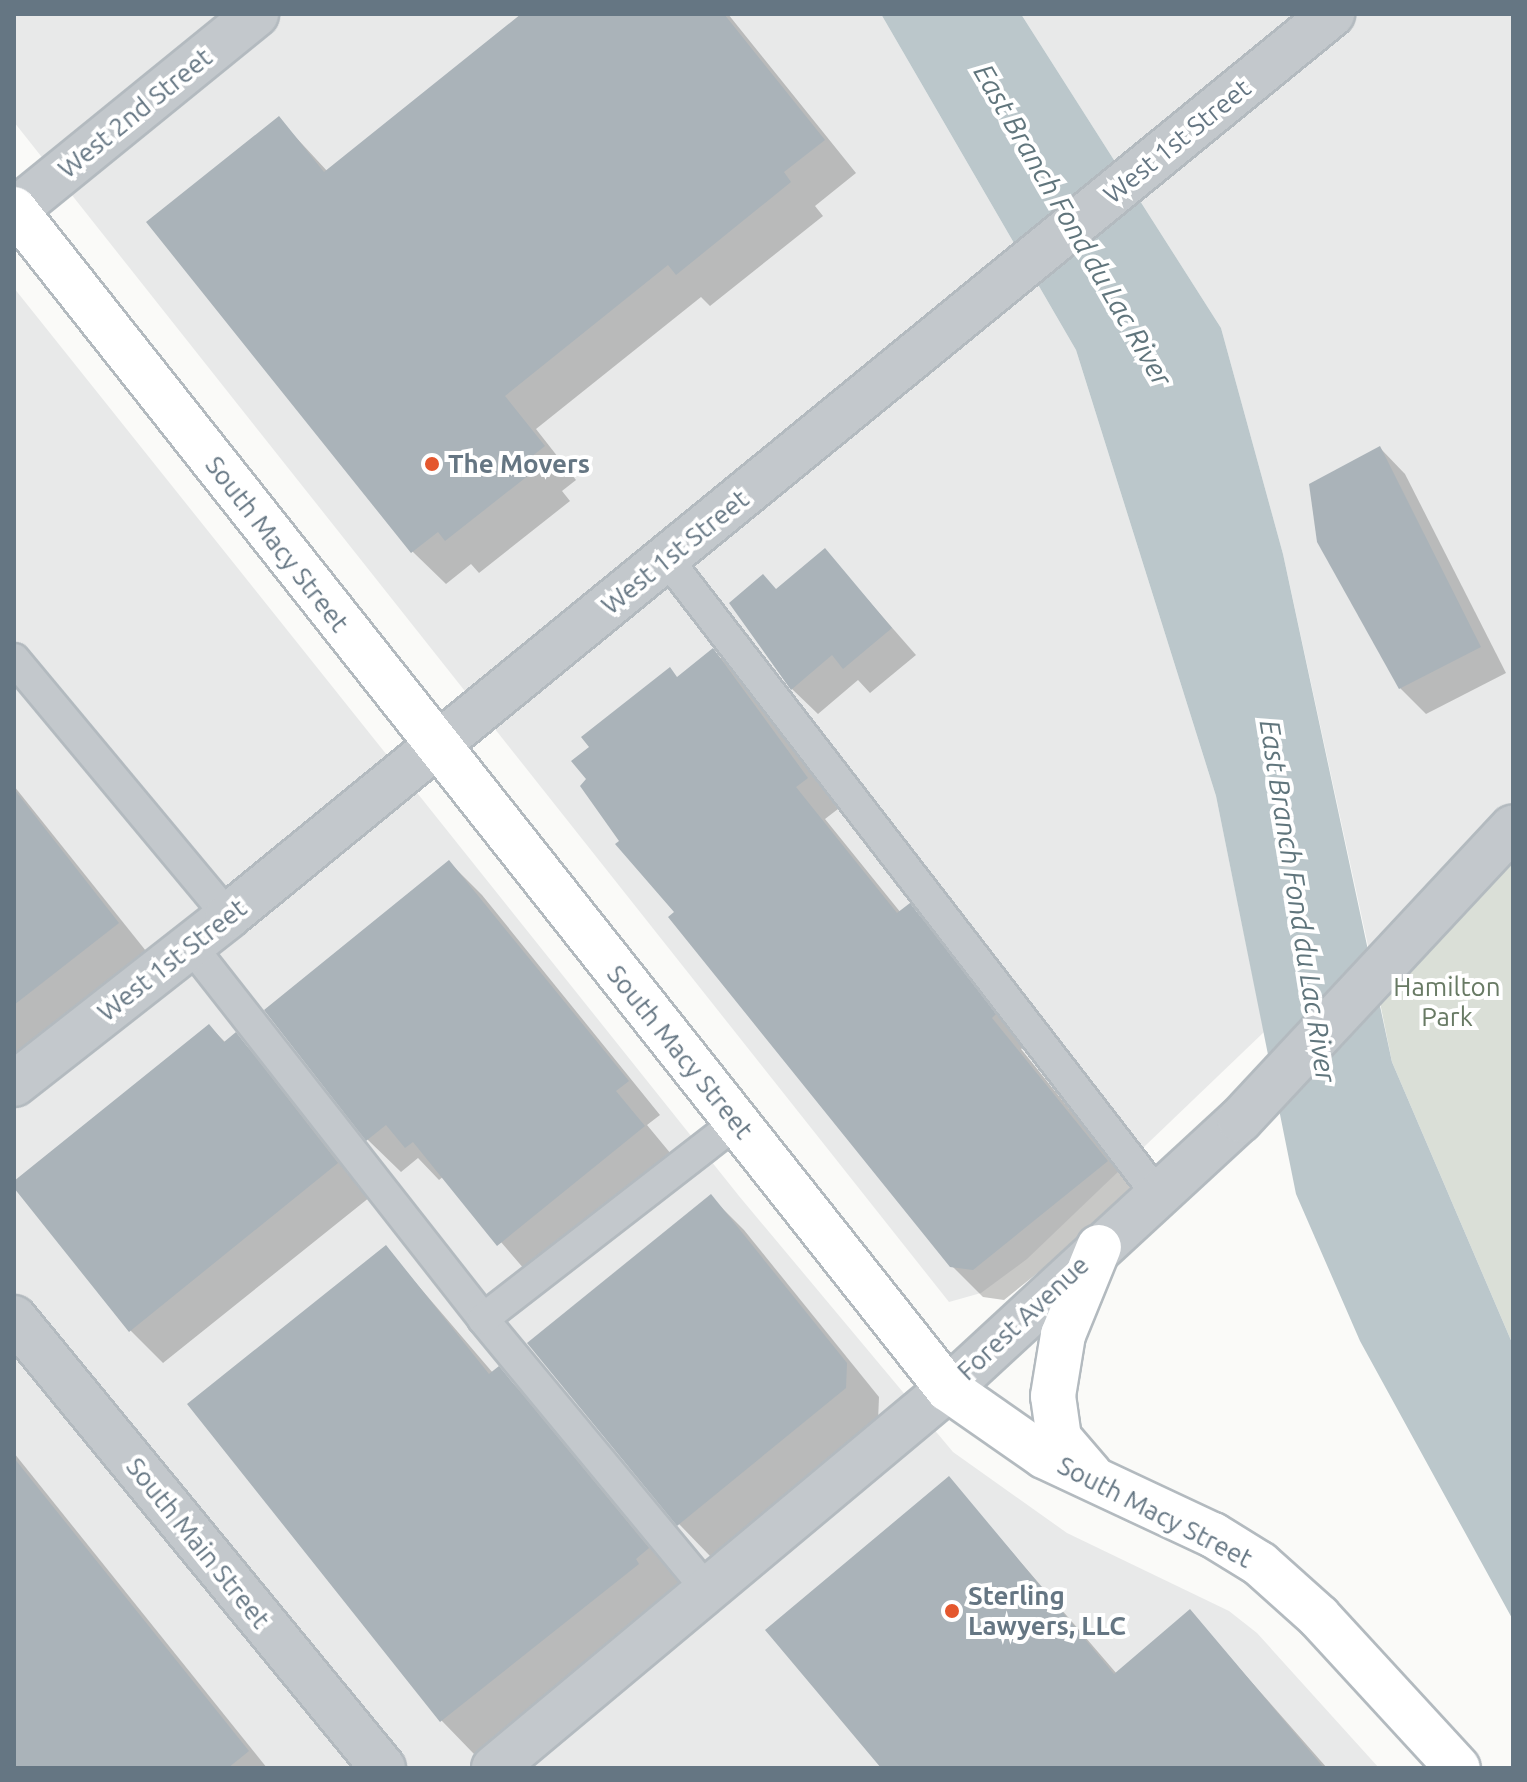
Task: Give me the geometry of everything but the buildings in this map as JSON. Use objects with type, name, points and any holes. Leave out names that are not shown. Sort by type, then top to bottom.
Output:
[{"type":"main road","name":"South Macy Street","points":[[14,210],[436,747],[948,1389],[1044,1456],[1100,1485],[1213,1535],[1260,1564],[1319,1617],[1458,1768]]},
{"type":"main road","points":[[1099,1247],[1063,1335],[1053,1404],[1059,1438],[1100,1485]]},
{"type":"street","name":"West 2nd Street","points":[[14,210],[256,14]]},
{"type":"street","name":"West 1st Street","points":[[14,1084],[228,916],[1332,14]]},
{"type":"street","name":"Forest Avenue","points":[[494,1768],[948,1389],[1262,1097],[1513,827]]},
{"type":"street","name":"South Main Street","points":[[14,1318],[383,1768]]},
{"type":"lane","points":[[667,559],[1157,1194]]},
{"type":"lane","points":[[14,659],[228,916]]},
{"type":"lane","points":[[191,946],[483,1319],[707,1590]]},
{"type":"lane","points":[[483,1319],[737,1122]]},
{"type":"shaded area","points":[[14,14],[881,14],[1076,350],[1216,796],[1264,1032],[1027,1259],[981,1293],[949,1302],[14,122]]},
{"type":"shaded area","points":[[1021,14],[1513,14],[1513,827],[1375,978],[1283,554],[1221,328]]},
{"type":"shaded area","points":[[14,288],[739,1196],[953,1452],[1067,1533],[1229,1611],[1257,1633],[1379,1768],[14,1768]]},
{"type":"green space","name":"Hamilton Park","points":[[1513,827],[1513,1345],[1392,1062],[1375,978]]},
{"type":"water","name":"East Branch Fond du Lac River","points":[[881,14],[1021,14],[1221,328],[1283,554],[1392,1062],[1513,1345],[1513,1620],[1360,1341],[1296,1194],[1216,796],[1076,350]]},
{"type":"place","name":"The Movers","points":[[432,464]]},
{"type":"place","name":"Sterling Lawyers, LLC","points":[[952,1611]]}]
